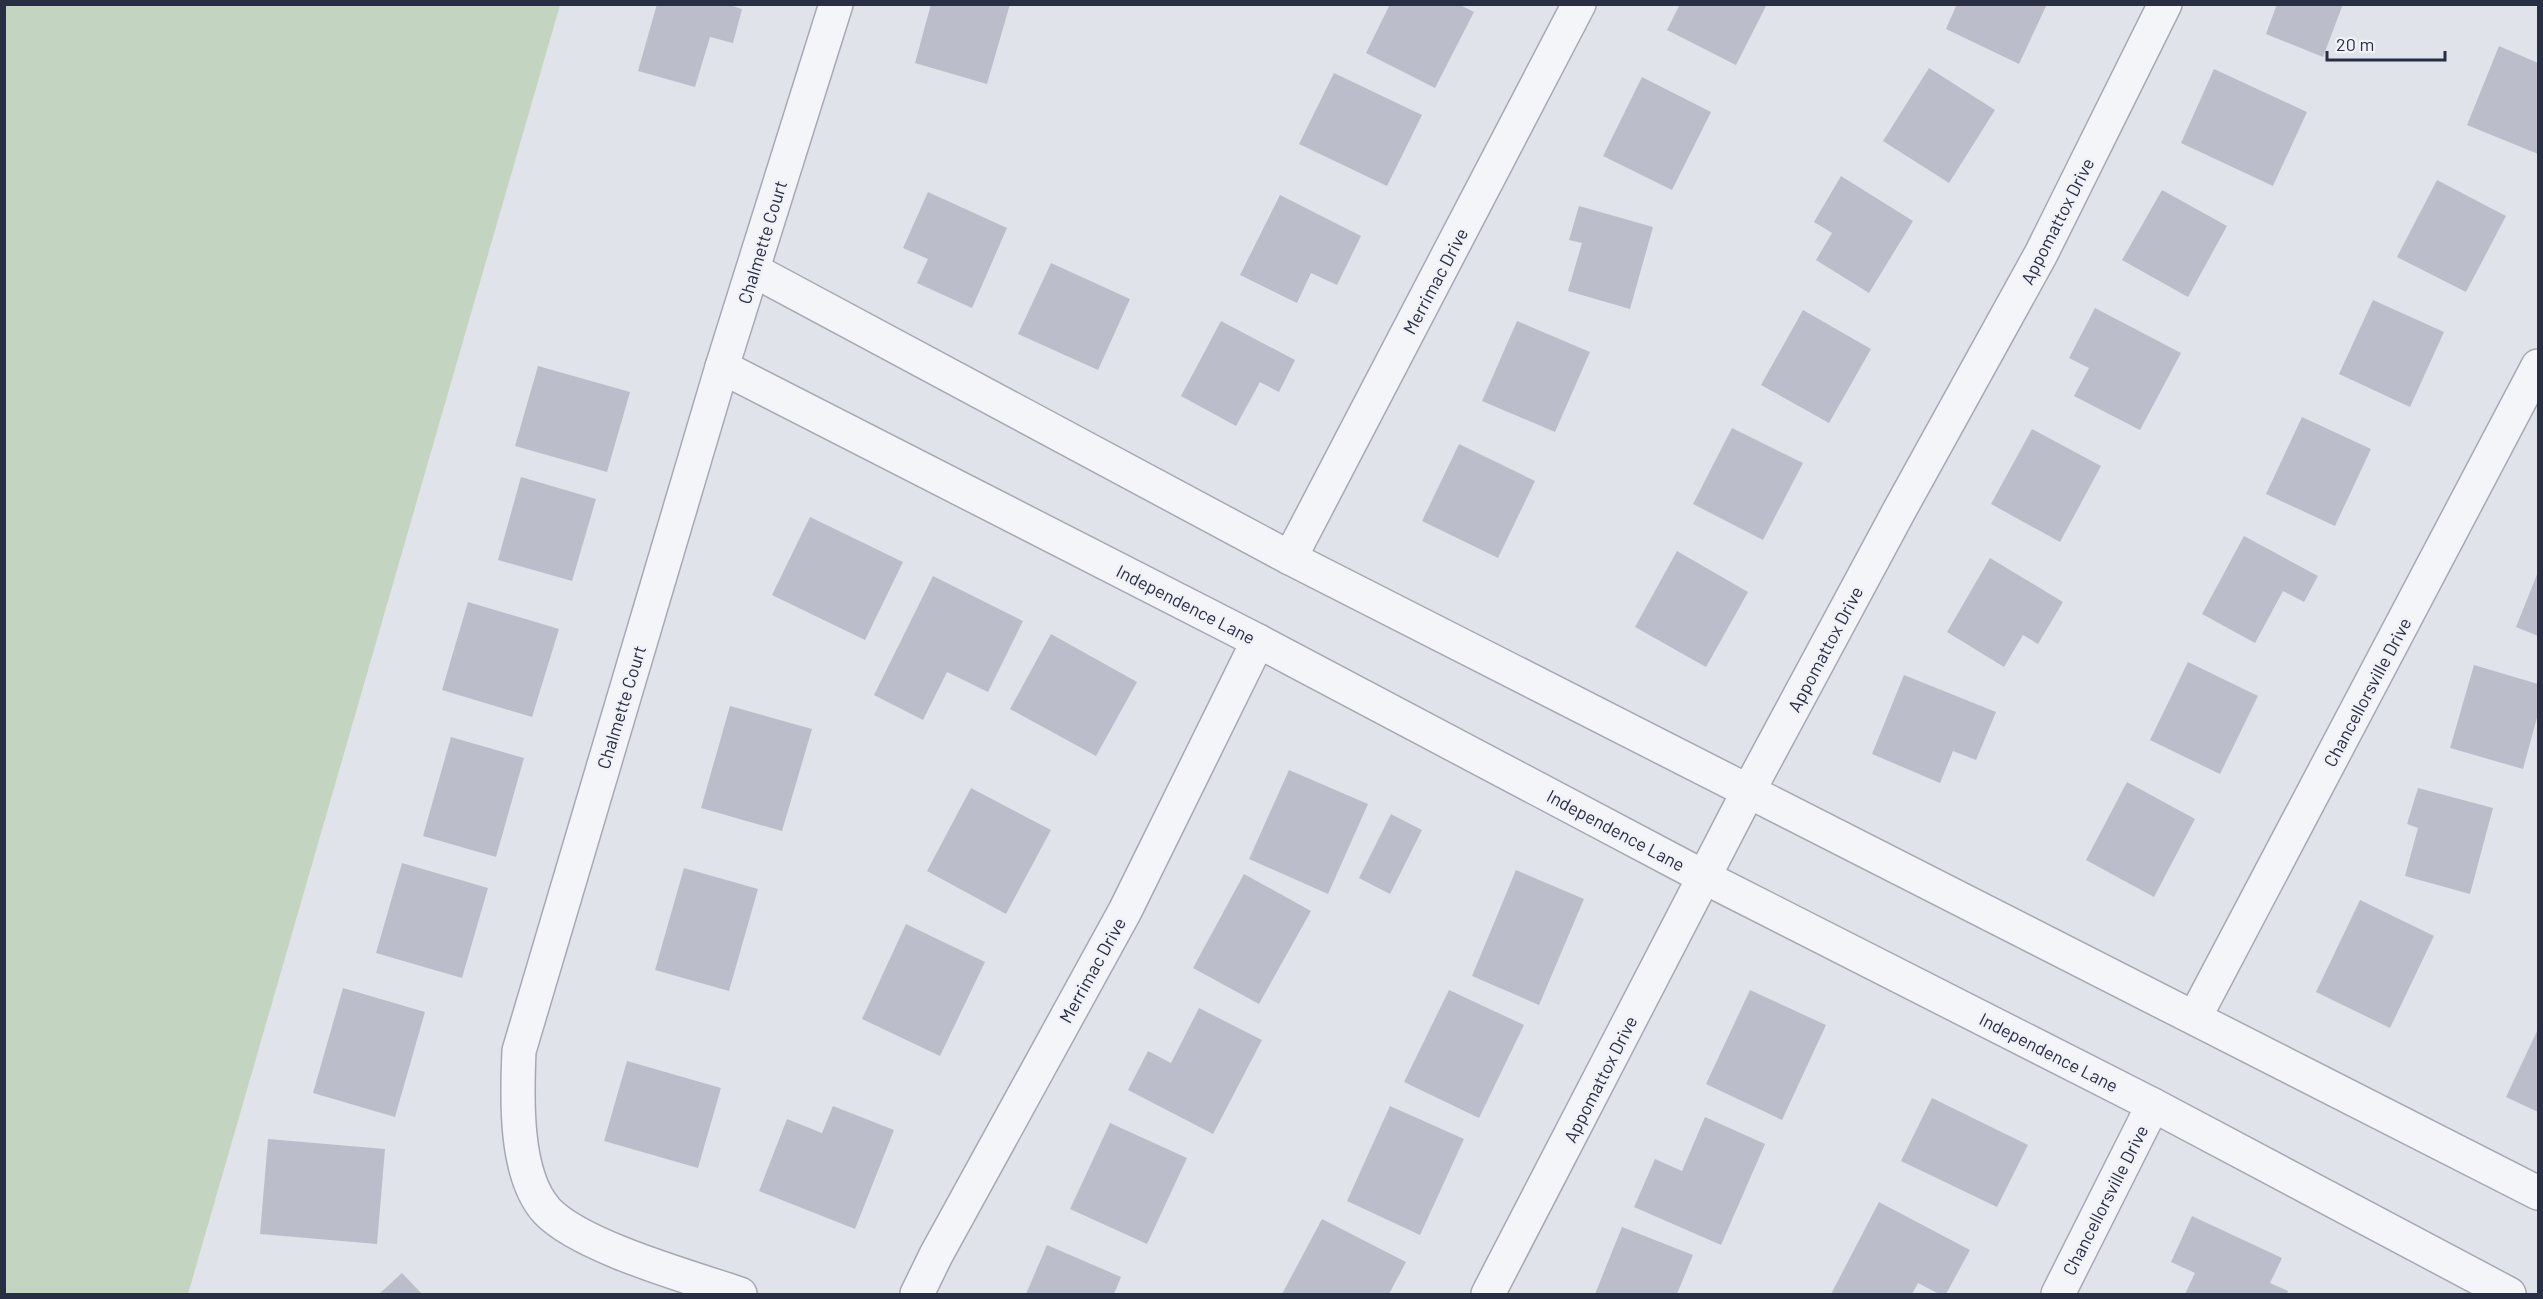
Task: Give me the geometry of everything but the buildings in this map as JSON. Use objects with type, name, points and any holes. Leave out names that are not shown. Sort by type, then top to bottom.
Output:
[{"type":"street","name":"Chalmette Court","points":[[740,1294],[590,1241],[547,1210],[533,1185],[522,1149],[517,1108],[519,1051],[722,367],[836,4]]},
{"type":"street","name":"Merrimac Drive","points":[[1290,558],[1579,4]]},
{"type":"street","name":"Appomattox Drive","points":[[1488,1294],[1749,789],[2041,254],[2165,4]]},
{"type":"street","points":[[753,270],[1290,558],[1749,789],[2538,1193]]},
{"type":"street","name":"Chancellorsville Drive","points":[[2196,1017],[2538,366]]},
{"type":"street","name":"Independence Lane","points":[[722,367],[1258,640],[1704,877],[2153,1105],[2509,1294]]},
{"type":"street","name":"Merrimac Drive","points":[[917,1294],[936,1255],[1125,911],[1258,640]]},
{"type":"street","name":"Chancellorsville Drive","points":[[2058,1294],[2153,1105]]},
{"type":"green space","points":[[5,4],[560,5],[188,1294],[5,1294]]}]
